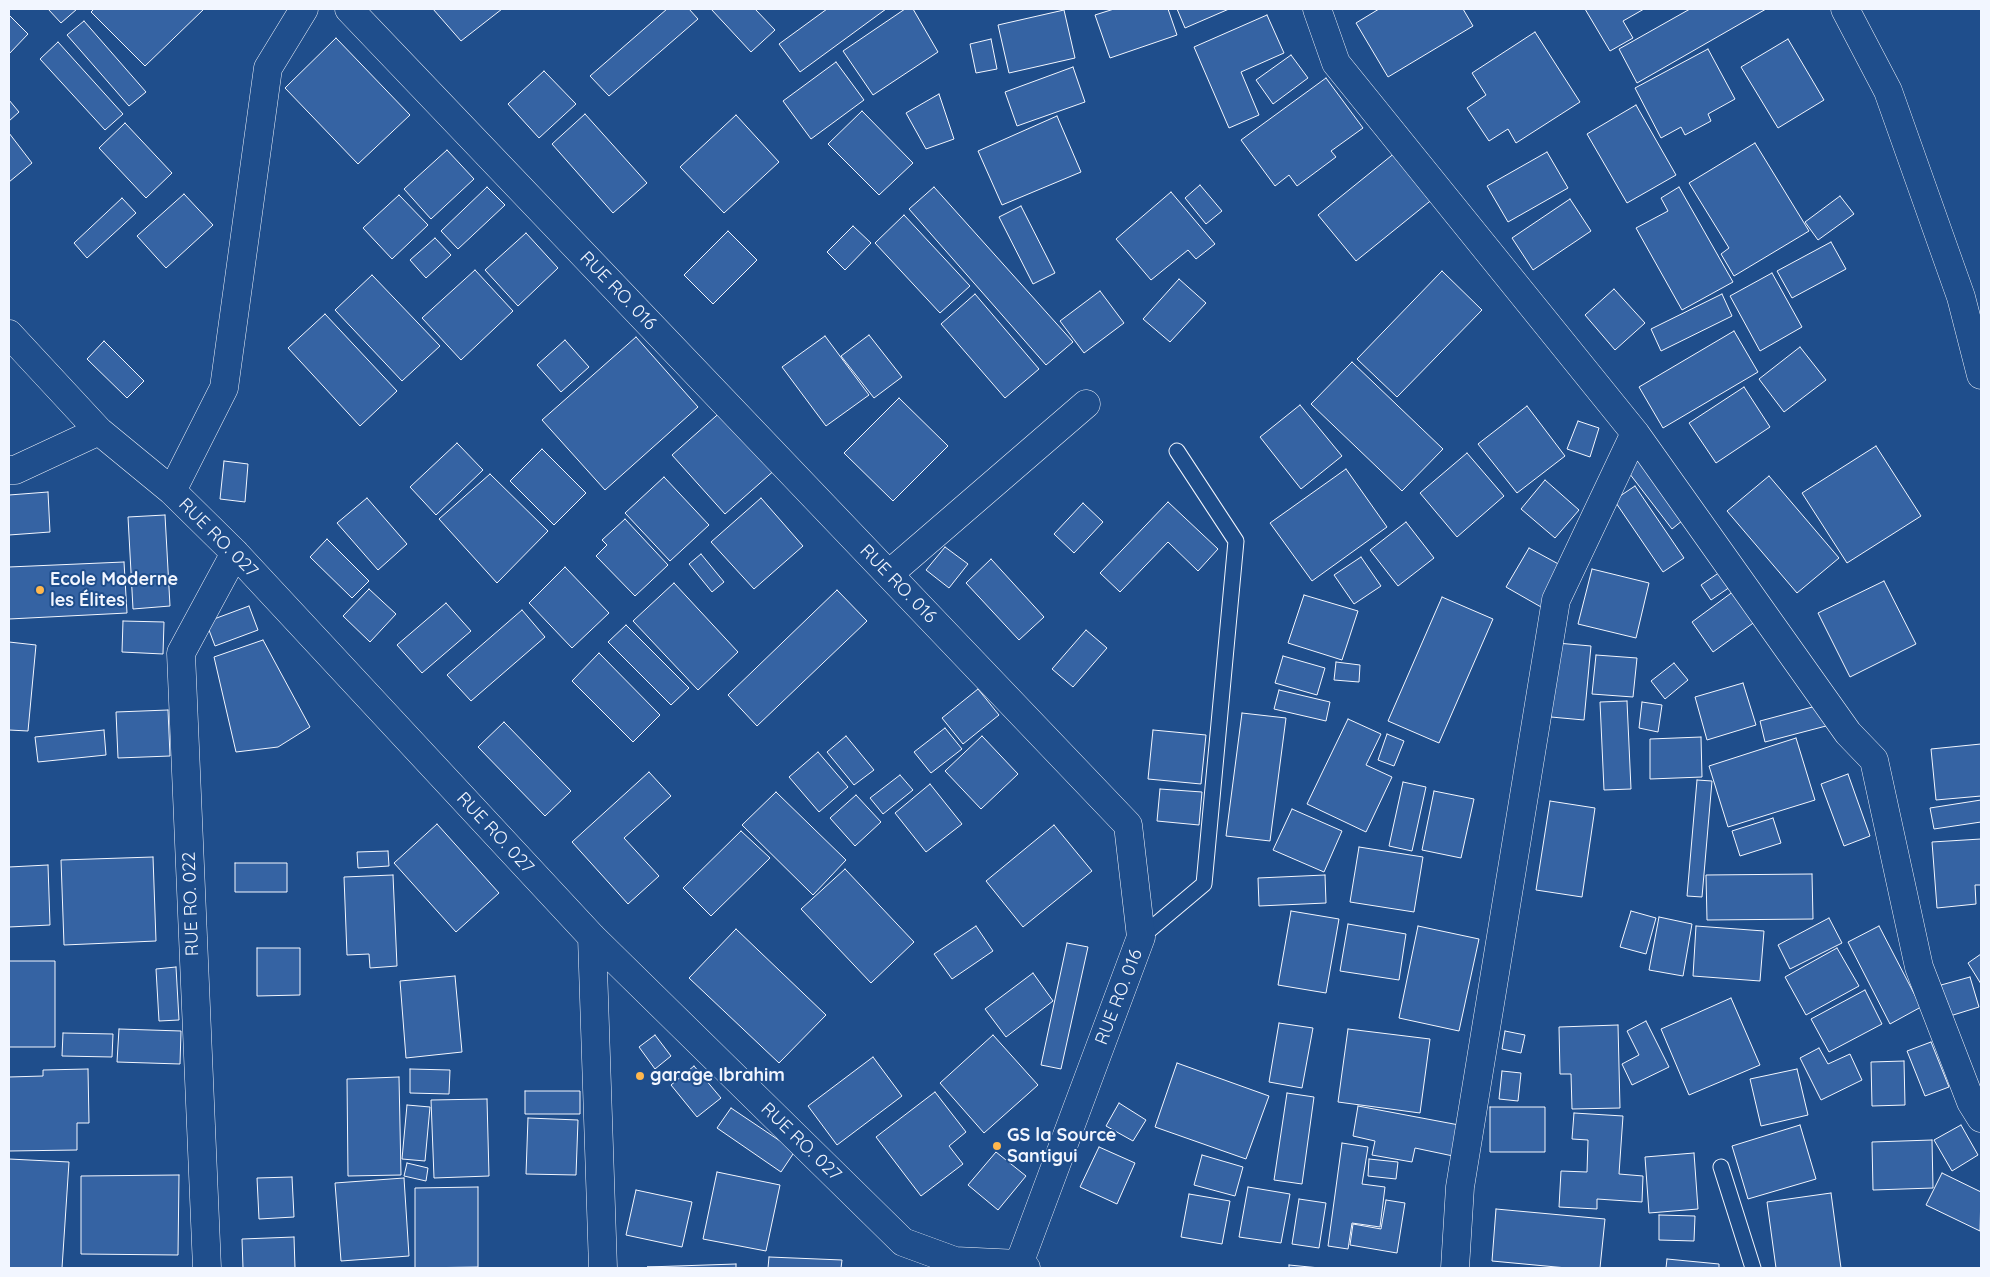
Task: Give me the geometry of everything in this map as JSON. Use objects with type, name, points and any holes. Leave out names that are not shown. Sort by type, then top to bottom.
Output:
[{"type":"street","points":[[172,491],[224,388],[268,68],[304,9]]},
{"type":"street","name":"RUE RO. 016","points":[[349,9],[1128,825],[1142,937],[1023,1266]]},
{"type":"street","points":[[1317,9],[1336,63],[1635,433],[1848,733],[1874,760],[1919,967],[1971,1102],[1981,1118]]},
{"type":"street","points":[[1845,9],[1888,91],[1961,297],[1981,375]]},
{"type":"street","name":"RUE RO. 027","points":[[9,334],[99,430],[172,491],[235,553],[592,938],[903,1242],[955,1261],[1023,1266]]},
{"type":"street","points":[[889,574],[1086,404]]},
{"type":"street","points":[[9,470],[15,470],[99,430]]},
{"type":"street","points":[[1455,1268],[1460,1187],[1556,600],[1635,433]]},
{"type":"street","name":"RUE RO. 022","points":[[207,1268],[181,653],[235,553]]},
{"type":"street","points":[[592,938],[603,1268]]},
{"type":"lane","points":[[1142,937],[1204,884],[1236,541],[1176,451]]},
{"type":"lane","points":[[1721,1167],[1753,1268]]},
{"type":"building","points":[[48,9],[77,9],[61,23]]},
{"type":"building","points":[[94,9],[204,9],[145,66],[91,12]]},
{"type":"building","points":[[433,9],[502,9],[461,41]]},
{"type":"building","points":[[667,9],[689,9],[698,19],[609,96],[590,76]]},
{"type":"building","points":[[711,9],[755,9],[775,30],[751,52]]},
{"type":"building","points":[[827,9],[886,9],[800,72],[779,44]]},
{"type":"building","points":[[905,9],[913,9],[938,52],[873,95],[843,51]]},
{"type":"building","points":[[1114,9],[1168,9],[1177,35],[1110,58],[1095,15]]},
{"type":"building","points":[[1177,9],[1229,9],[1185,28]]},
{"type":"building","points":[[1379,9],[1463,9],[1473,26],[1388,77],[1356,23]]},
{"type":"building","points":[[1585,9],[1644,9],[1623,21],[1633,38],[1610,51]]},
{"type":"building","points":[[1690,9],[1766,9],[1637,83],[1619,49]]},
{"type":"building","points":[[1064,10],[1075,58],[1009,73],[998,25]]},
{"type":"building","points":[[9,15],[28,34],[9,54]]},
{"type":"building","points":[[1267,15],[1284,53],[1241,72],[1259,115],[1229,128],[1194,47]]},
{"type":"building","points":[[84,21],[146,92],[129,106],[67,35]]},
{"type":"building","points":[[1535,32],[1580,102],[1516,143],[1508,129],[1489,141],[1467,108],[1486,95],[1472,73]]},
{"type":"building","points":[[336,38],[410,115],[358,164],[285,88]]},
{"type":"building","points":[[991,39],[997,69],[976,73],[970,44]]},
{"type":"building","points":[[1788,39],[1824,100],[1778,128],[1741,67]]},
{"type":"building","points":[[58,42],[123,114],[105,130],[40,59]]},
{"type":"building","points":[[1708,49],[1735,99],[1708,114],[1711,121],[1685,135],[1681,127],[1661,138],[1635,88]]},
{"type":"building","points":[[1291,55],[1308,78],[1273,104],[1256,80]]},
{"type":"building","points":[[836,62],[864,100],[811,139],[783,101]]},
{"type":"building","points":[[1073,67],[1085,102],[1017,126],[1005,92]]},
{"type":"building","points":[[544,71],[576,104],[539,138],[508,104]]},
{"type":"building","points":[[1326,78],[1363,128],[1331,151],[1336,157],[1297,186],[1289,175],[1275,186],[1241,140]]},
{"type":"building","points":[[939,94],[954,139],[926,149],[906,113]]},
{"type":"building","points":[[9,100],[19,112],[9,121]]},
{"type":"building","points":[[1636,105],[1676,175],[1627,203],[1587,134]]},
{"type":"building","points":[[862,111],[913,163],[879,195],[828,144]]},
{"type":"building","points":[[585,114],[647,183],[613,213],[552,144]]},
{"type":"building","points":[[736,115],[779,162],[724,213],[680,167]]},
{"type":"building","points":[[1057,116],[1081,172],[1002,205],[978,151]]},
{"type":"building","points":[[125,123],[172,173],[146,198],[99,148]]},
{"type":"building","points":[[9,133],[32,163],[9,182]]},
{"type":"building","points":[[1755,143],[1809,231],[1734,276],[1721,254],[1729,248],[1689,183]]},
{"type":"building","points":[[447,150],[474,179],[431,219],[404,189]]},
{"type":"building","points":[[1396,152],[1434,198],[1356,261],[1318,215]]},
{"type":"building","points":[[1547,152],[1568,188],[1508,222],[1487,186]]},
{"type":"building","points":[[1200,185],[1222,211],[1206,224],[1185,198]]},
{"type":"building","points":[[487,187],[505,205],[458,249],[441,231]]},
{"type":"building","points":[[934,187],[1073,342],[1046,365],[909,209]]},
{"type":"building","points":[[1679,187],[1733,282],[1682,310],[1636,228],[1668,211],[1661,198]]},
{"type":"building","points":[[1171,192],[1215,244],[1196,259],[1188,250],[1151,280],[1116,239]]},
{"type":"building","points":[[184,194],[213,225],[166,268],[137,236]]},
{"type":"building","points":[[399,195],[428,225],[392,259],[363,228]]},
{"type":"building","points":[[1840,196],[1854,214],[1818,240],[1805,222]]},
{"type":"building","points":[[122,198],[136,213],[87,258],[74,243]]},
{"type":"building","points":[[1570,199],[1591,231],[1533,270],[1512,238]]},
{"type":"building","points":[[1021,206],[1055,273],[1033,284],[999,217]]},
{"type":"building","points":[[904,215],[970,286],[940,313],[875,243]]},
{"type":"building","points":[[853,226],[871,243],[845,270],[827,252]]},
{"type":"building","points":[[728,231],[757,260],[713,304],[684,275]]},
{"type":"building","points":[[526,233],[558,268],[518,306],[485,270]]},
{"type":"building","points":[[435,238],[451,255],[426,278],[410,260]]},
{"type":"building","points":[[1831,242],[1846,269],[1792,298],[1777,271]]},
{"type":"building","points":[[475,270],[513,311],[461,360],[422,318]]},
{"type":"building","points":[[1442,271],[1482,310],[1397,397],[1357,359]]},
{"type":"building","points":[[1772,273],[1802,327],[1760,351],[1730,296]]},
{"type":"building","points":[[372,275],[440,346],[402,381],[335,310]]},
{"type":"building","points":[[1179,279],[1206,303],[1170,342],[1143,319]]},
{"type":"building","points":[[1614,289],[1645,323],[1615,350],[1585,315]]},
{"type":"building","points":[[1100,291],[1124,323],[1084,353],[1060,321]]},
{"type":"building","points":[[975,294],[1039,369],[1005,398],[941,324]]},
{"type":"building","points":[[1722,294],[1732,316],[1661,351],[1651,329]]},
{"type":"building","points":[[325,314],[397,391],[360,426],[288,348]]},
{"type":"building","points":[[1734,331],[1758,372],[1663,428],[1639,387]]},
{"type":"building","points":[[869,335],[902,377],[874,398],[841,356]]},
{"type":"building","points":[[825,336],[869,395],[826,426],[782,367]]},
{"type":"building","points":[[636,337],[698,407],[605,490],[542,420]]},
{"type":"building","points":[[565,340],[589,367],[561,392],[537,365]]},
{"type":"building","points":[[104,341],[144,381],[127,398],[87,359]]},
{"type":"building","points":[[1800,347],[1826,380],[1784,412],[1759,379]]},
{"type":"building","points":[[1352,362],[1443,449],[1402,491],[1311,404]]},
{"type":"building","points":[[1744,387],[1770,427],[1716,463],[1689,423]]},
{"type":"building","points":[[899,398],[948,446],[893,501],[844,453]]},
{"type":"building","points":[[1300,405],[1342,456],[1301,489],[1260,437]]},
{"type":"building","points":[[1527,406],[1565,456],[1517,493],[1478,444]]},
{"type":"building","points":[[724,409],[777,468],[725,514],[672,455]]},
{"type":"building","points":[[1578,421],[1599,428],[1590,457],[1567,449]]},
{"type":"building","points":[[457,443],[483,470],[436,515],[410,487]]},
{"type":"building","points":[[1876,446],[1921,516],[1847,563],[1802,493]]},
{"type":"building","points":[[542,449],[586,493],[554,525],[510,481]]},
{"type":"building","points":[[1467,453],[1504,496],[1457,537],[1420,493]]},
{"type":"building","points":[[1642,457],[1688,516],[1672,529],[1626,469]]},
{"type":"building","points":[[224,461],[248,464],[245,502],[220,499]]},
{"type":"building","points":[[1346,469],[1387,527],[1312,581],[1270,523]]},
{"type":"building","points":[[490,474],[548,531],[497,583],[439,519]]},
{"type":"building","points":[[1769,476],[1839,558],[1797,593],[1727,511]]},
{"type":"building","points":[[664,477],[709,525],[670,561],[625,513]]},
{"type":"building","points":[[1545,480],[1579,510],[1555,538],[1521,509]]},
{"type":"building","points":[[1635,486],[1684,558],[1663,572],[1614,500]]},
{"type":"building","points":[[48,492],[50,532],[9,535],[9,495]]},
{"type":"building","points":[[367,498],[407,544],[378,570],[337,523]]},
{"type":"building","points":[[761,498],[803,546],[754,589],[711,542]]},
{"type":"building","points":[[1168,502],[1218,549],[1198,571],[1168,542],[1120,592],[1100,573]]},
{"type":"building","points":[[1083,503],[1103,522],[1074,553],[1054,534]]},
{"type":"building","points":[[165,515],[170,606],[133,609],[128,517]]},
{"type":"building","points":[[625,519],[668,565],[635,596],[596,556],[607,545],[602,540]]},
{"type":"building","points":[[1406,522],[1434,558],[1398,586],[1370,550]]},
{"type":"building","points":[[327,539],[369,581],[352,598],[310,557]]},
{"type":"building","points":[[945,547],[968,564],[949,588],[926,570]]},
{"type":"building","points":[[1529,548],[1564,567],[1541,607],[1506,587]]},
{"type":"building","points":[[701,554],[724,582],[712,592],[689,564]]},
{"type":"building","points":[[1361,557],[1381,586],[1354,604],[1334,575]]},
{"type":"building","points":[[991,559],[1044,617],[1019,640],[966,583]]},
{"type":"building","points":[[124,562],[127,613],[9,619],[9,567]]},
{"type":"building","points":[[565,567],[609,613],[572,648],[529,603]]},
{"type":"building","points":[[1592,569],[1649,583],[1636,638],[1578,624]]},
{"type":"building","points":[[1720,572],[1730,587],[1711,600],[1701,585]]},
{"type":"building","points":[[1884,581],[1916,644],[1850,677],[1818,613]]},
{"type":"building","points":[[674,583],[738,652],[698,690],[633,621]]},
{"type":"building","points":[[369,589],[396,614],[370,642],[343,616]]},
{"type":"building","points":[[837,590],[867,621],[757,726],[728,695]]},
{"type":"building","points":[[1734,591],[1756,621],[1713,652],[1692,622]]},
{"type":"building","points":[[1304,595],[1358,611],[1342,660],[1288,643]]},
{"type":"building","points":[[1442,597],[1493,619],[1439,743],[1388,721]]},
{"type":"building","points":[[446,603],[471,631],[422,673],[397,645]]},
{"type":"building","points":[[249,606],[258,630],[215,646],[206,622]]},
{"type":"building","points":[[522,610],[545,637],[471,701],[447,675]]},
{"type":"building","points":[[123,621],[164,622],[163,654],[122,652]]},
{"type":"building","points":[[626,625],[689,688],[671,705],[608,642]]},
{"type":"building","points":[[1086,630],[1107,648],[1073,687],[1052,669]]},
{"type":"building","points":[[263,640],[310,727],[278,747],[236,752],[214,657]]},
{"type":"building","points":[[9,642],[36,645],[28,731],[9,730]]},
{"type":"building","points":[[1557,643],[1591,646],[1584,720],[1551,717]]},
{"type":"building","points":[[599,653],[660,715],[633,742],[572,681]]},
{"type":"building","points":[[1596,655],[1637,658],[1633,697],[1592,694]]},
{"type":"building","points":[[1283,656],[1325,668],[1317,695],[1275,683]]},
{"type":"building","points":[[1336,662],[1360,665],[1359,682],[1334,680]]},
{"type":"building","points":[[1674,663],[1688,680],[1665,699],[1651,681]]},
{"type":"building","points":[[1743,683],[1756,725],[1707,740],[1695,697]]},
{"type":"building","points":[[978,689],[999,715],[963,744],[942,718]]},
{"type":"building","points":[[1279,690],[1330,702],[1326,721],[1274,709]]},
{"type":"building","points":[[1627,701],[1631,789],[1604,790],[1600,702]]},
{"type":"building","points":[[1642,702],[1662,705],[1658,732],[1639,728]]},
{"type":"building","points":[[1820,705],[1826,726],[1765,742],[1760,721]]},
{"type":"building","points":[[168,710],[170,756],[118,758],[116,712]]},
{"type":"building","points":[[1242,713],[1286,718],[1270,841],[1226,836]]},
{"type":"building","points":[[1348,719],[1381,734],[1366,765],[1392,777],[1366,832],[1307,804]]},
{"type":"building","points":[[504,722],[571,791],[545,816],[478,747]]},
{"type":"building","points":[[945,728],[962,749],[931,773],[914,752]]},
{"type":"building","points":[[104,730],[106,755],[38,762],[35,737]]},
{"type":"building","points":[[1153,730],[1206,735],[1201,784],[1148,779]]},
{"type":"building","points":[[1387,734],[1404,741],[1394,766],[1378,760]]},
{"type":"building","points":[[846,736],[874,770],[854,785],[827,752]]},
{"type":"building","points":[[982,736],[1018,774],[981,809],[945,771]]},
{"type":"building","points":[[1701,737],[1702,777],[1650,779],[1650,739]]},
{"type":"building","points":[[1796,738],[1815,800],[1728,827],[1709,766]]},
{"type":"building","points":[[1981,744],[1981,796],[1936,800],[1931,749]]},
{"type":"building","points":[[818,752],[848,787],[819,812],[789,777]]},
{"type":"building","points":[[649,772],[671,796],[624,838],[659,876],[628,904],[572,842]]},
{"type":"building","points":[[1848,774],[1870,836],[1844,846],[1821,784]]},
{"type":"building","points":[[900,775],[913,790],[883,814],[870,798]]},
{"type":"building","points":[[1697,780],[1712,781],[1702,897],[1687,896]]},
{"type":"building","points":[[1403,782],[1426,787],[1412,851],[1389,846]]},
{"type":"building","points":[[930,784],[962,824],[926,852],[895,813]]},
{"type":"building","points":[[1160,789],[1202,792],[1199,825],[1157,821]]},
{"type":"building","points":[[1434,791],[1474,799],[1461,858],[1422,850]]},
{"type":"building","points":[[776,792],[846,860],[813,895],[742,825]]},
{"type":"building","points":[[856,795],[881,822],[855,846],[830,818]]},
{"type":"building","points":[[1981,800],[1981,822],[1934,829],[1930,808]]},
{"type":"building","points":[[1550,801],[1595,808],[1582,897],[1536,890]]},
{"type":"building","points":[[1292,809],[1342,831],[1324,872],[1273,850]]},
{"type":"building","points":[[1773,818],[1781,843],[1740,856],[1732,831]]},
{"type":"building","points":[[437,824],[499,893],[456,932],[394,863]]},
{"type":"building","points":[[1054,825],[1092,871],[1023,927],[986,881]]},
{"type":"building","points":[[741,831],[770,858],[711,916],[683,888]]},
{"type":"building","points":[[1981,839],[1981,885],[1975,885],[1976,904],[1937,908],[1932,842]]},
{"type":"building","points":[[1359,847],[1423,857],[1414,912],[1350,902]]},
{"type":"building","points":[[388,851],[389,866],[358,868],[357,852]]},
{"type":"building","points":[[153,857],[156,941],[64,945],[61,860]]},
{"type":"building","points":[[235,863],[287,863],[287,892],[235,892]]},
{"type":"building","points":[[48,865],[50,925],[9,927],[9,867]]},
{"type":"building","points":[[845,869],[914,942],[871,983],[801,909]]},
{"type":"building","points":[[1812,874],[1813,919],[1707,920],[1706,875]]},
{"type":"building","points":[[393,875],[397,966],[370,968],[369,954],[347,955],[344,877]]},
{"type":"building","points":[[1325,875],[1326,903],[1259,906],[1258,878]]},
{"type":"building","points":[[1291,911],[1339,919],[1326,993],[1278,985]]},
{"type":"building","points":[[1631,911],[1656,918],[1646,954],[1620,947]]},
{"type":"building","points":[[1659,917],[1692,924],[1683,976],[1649,970]]},
{"type":"building","points":[[1829,918],[1842,943],[1790,969],[1778,945]]},
{"type":"building","points":[[1348,924],[1406,934],[1399,980],[1340,971]]},
{"type":"building","points":[[976,926],[993,951],[952,979],[934,954]]},
{"type":"building","points":[[1418,926],[1479,939],[1459,1031],[1399,1018]]},
{"type":"building","points":[[1696,926],[1764,931],[1760,981],[1693,976]]},
{"type":"building","points":[[1879,926],[1921,1007],[1890,1024],[1848,942]]},
{"type":"building","points":[[736,929],[826,1015],[779,1063],[689,978]]},
{"type":"building","points":[[1067,943],[1088,947],[1061,1069],[1041,1065]]},
{"type":"building","points":[[257,948],[300,948],[300,995],[257,996]]},
{"type":"building","points":[[1837,948],[1859,986],[1806,1015],[1785,977]]},
{"type":"building","points":[[1981,954],[1981,984],[1968,963]]},
{"type":"building","points":[[9,961],[55,961],[55,1047],[9,1047]]},
{"type":"building","points":[[176,967],[179,1020],[159,1021],[156,969]]},
{"type":"building","points":[[1033,973],[1053,1001],[1006,1037],[985,1009]]},
{"type":"building","points":[[455,976],[462,1052],[406,1058],[400,981]]},
{"type":"building","points":[[1970,977],[1979,1007],[1950,1016],[1941,985]]},
{"type":"building","points":[[1865,990],[1882,1024],[1829,1052],[1811,1019]]},
{"type":"building","points":[[1731,998],[1760,1065],[1689,1095],[1661,1029]]},
{"type":"building","points":[[1646,1021],[1669,1067],[1632,1085],[1622,1064],[1639,1055],[1627,1031]]},
{"type":"building","points":[[1279,1023],[1313,1028],[1302,1088],[1269,1082]]},
{"type":"building","points":[[1618,1025],[1620,1108],[1572,1109],[1571,1074],[1560,1074],[1559,1027]]},
{"type":"building","points":[[119,1029],[181,1031],[180,1064],[117,1062]]},
{"type":"building","points":[[1348,1029],[1430,1039],[1420,1113],[1338,1102]]},
{"type":"building","points":[[1505,1031],[1525,1035],[1521,1053],[1502,1049]]},
{"type":"building","points":[[63,1033],[113,1034],[112,1057],[62,1056]]},
{"type":"building","points":[[655,1035],[671,1056],[655,1069],[639,1047]]},
{"type":"building","points":[[993,1035],[1038,1085],[984,1133],[940,1083]]},
{"type":"building","points":[[1931,1042],[1949,1087],[1925,1096],[1907,1051]]},
{"type":"building","points":[[1819,1048],[1828,1064],[1850,1054],[1862,1080],[1821,1100],[1800,1058]]},
{"type":"building","points":[[873,1057],[902,1096],[837,1145],[808,1106]]},
{"type":"building","points":[[1904,1061],[1905,1105],[1872,1106],[1871,1062]]},
{"type":"building","points":[[1177,1063],[1269,1096],[1246,1159],[1155,1127]]},
{"type":"building","points":[[694,1066],[721,1098],[697,1117],[671,1085]]},
{"type":"building","points":[[88,1069],[89,1123],[77,1123],[77,1150],[9,1151],[9,1077],[43,1076],[43,1070]]},
{"type":"building","points":[[410,1069],[450,1070],[449,1094],[410,1093]]},
{"type":"building","points":[[1797,1069],[1808,1115],[1761,1126],[1750,1079]]},
{"type":"building","points":[[1502,1071],[1521,1073],[1518,1101],[1499,1099]]},
{"type":"building","points":[[399,1077],[401,1175],[348,1176],[347,1079]]},
{"type":"building","points":[[525,1091],[580,1091],[580,1114],[525,1114]]},
{"type":"building","points":[[935,1092],[966,1132],[949,1146],[963,1164],[921,1196],[876,1137]]},
{"type":"building","points":[[1287,1093],[1314,1097],[1302,1184],[1274,1180]]},
{"type":"building","points":[[487,1099],[489,1176],[434,1178],[431,1100]]},
{"type":"building","points":[[1119,1103],[1146,1120],[1133,1141],[1106,1126]]},
{"type":"building","points":[[407,1105],[430,1107],[425,1161],[402,1159]]},
{"type":"building","points":[[1358,1106],[1459,1125],[1453,1156],[1415,1148],[1412,1162],[1372,1155],[1375,1141],[1353,1136]]},
{"type":"building","points":[[1490,1107],[1545,1107],[1545,1152],[1490,1152]]},
{"type":"building","points":[[731,1108],[795,1151],[781,1172],[717,1128]]},
{"type":"building","points":[[1574,1113],[1623,1116],[1619,1174],[1643,1176],[1642,1202],[1597,1199],[1597,1209],[1559,1207],[1561,1171],[1587,1172],[1588,1140],[1572,1139]]},
{"type":"building","points":[[528,1118],[578,1120],[576,1175],[526,1174]]},
{"type":"building","points":[[1800,1125],[1816,1179],[1748,1199],[1732,1146]]},
{"type":"building","points":[[1961,1125],[1978,1155],[1952,1171],[1934,1140]]},
{"type":"building","points":[[1932,1140],[1933,1188],[1873,1190],[1872,1142]]},
{"type":"building","points":[[1342,1143],[1368,1147],[1362,1184],[1385,1187],[1380,1227],[1352,1223],[1348,1249],[1328,1246]]},
{"type":"building","points":[[1099,1147],[1135,1163],[1117,1204],[1080,1187]]},
{"type":"building","points":[[996,1152],[1026,1176],[998,1210],[968,1185]]},
{"type":"building","points":[[1694,1153],[1698,1209],[1649,1213],[1645,1157]]},
{"type":"building","points":[[1202,1155],[1243,1167],[1235,1196],[1194,1185]]},
{"type":"building","points":[[9,1159],[69,1162],[62,1268],[9,1268]]},
{"type":"building","points":[[1369,1159],[1398,1162],[1396,1179],[1368,1176]]},
{"type":"building","points":[[407,1163],[428,1168],[426,1181],[404,1176]]},
{"type":"building","points":[[717,1172],[780,1185],[766,1251],[703,1239]]},
{"type":"building","points":[[1942,1173],[1981,1192],[1980,1231],[1926,1205]]},
{"type":"building","points":[[179,1175],[178,1255],[81,1254],[81,1176]]},
{"type":"building","points":[[292,1177],[294,1217],[259,1219],[257,1178]]},
{"type":"building","points":[[404,1178],[409,1256],[341,1261],[335,1183]]},
{"type":"building","points":[[478,1187],[478,1267],[415,1268],[415,1188]]},
{"type":"building","points":[[1248,1187],[1290,1194],[1281,1243],[1239,1237]]},
{"type":"building","points":[[636,1190],[692,1202],[682,1247],[626,1235]]},
{"type":"building","points":[[1831,1193],[1841,1268],[1776,1268],[1767,1202]]},
{"type":"building","points":[[1189,1194],[1230,1201],[1222,1244],[1181,1237]]},
{"type":"building","points":[[1299,1199],[1326,1203],[1319,1248],[1292,1244]]},
{"type":"building","points":[[1386,1200],[1405,1203],[1397,1253],[1350,1245],[1353,1224],[1381,1229]]},
{"type":"building","points":[[1496,1209],[1605,1219],[1600,1268],[1567,1268],[1492,1261]]},
{"type":"building","points":[[1659,1215],[1695,1216],[1694,1241],[1659,1240]]},
{"type":"building","points":[[294,1237],[295,1268],[243,1268],[242,1239]]},
{"type":"building","points":[[769,1257],[842,1260],[841,1268],[768,1268]]},
{"type":"building","points":[[1667,1259],[1719,1264],[1719,1268],[1666,1268]]},
{"type":"building","points":[[736,1264],[736,1268],[647,1267]]},
{"type":"building","points":[[1289,1265],[1320,1268],[1289,1268]]},
{"type":"place","name":"Ecole Moderne les Élites","points":[[40,590]]},
{"type":"place","name":"garage Ibrahim","points":[[640,1076]]},
{"type":"place","name":"GS la Source Santigui","points":[[997,1146]]}]
